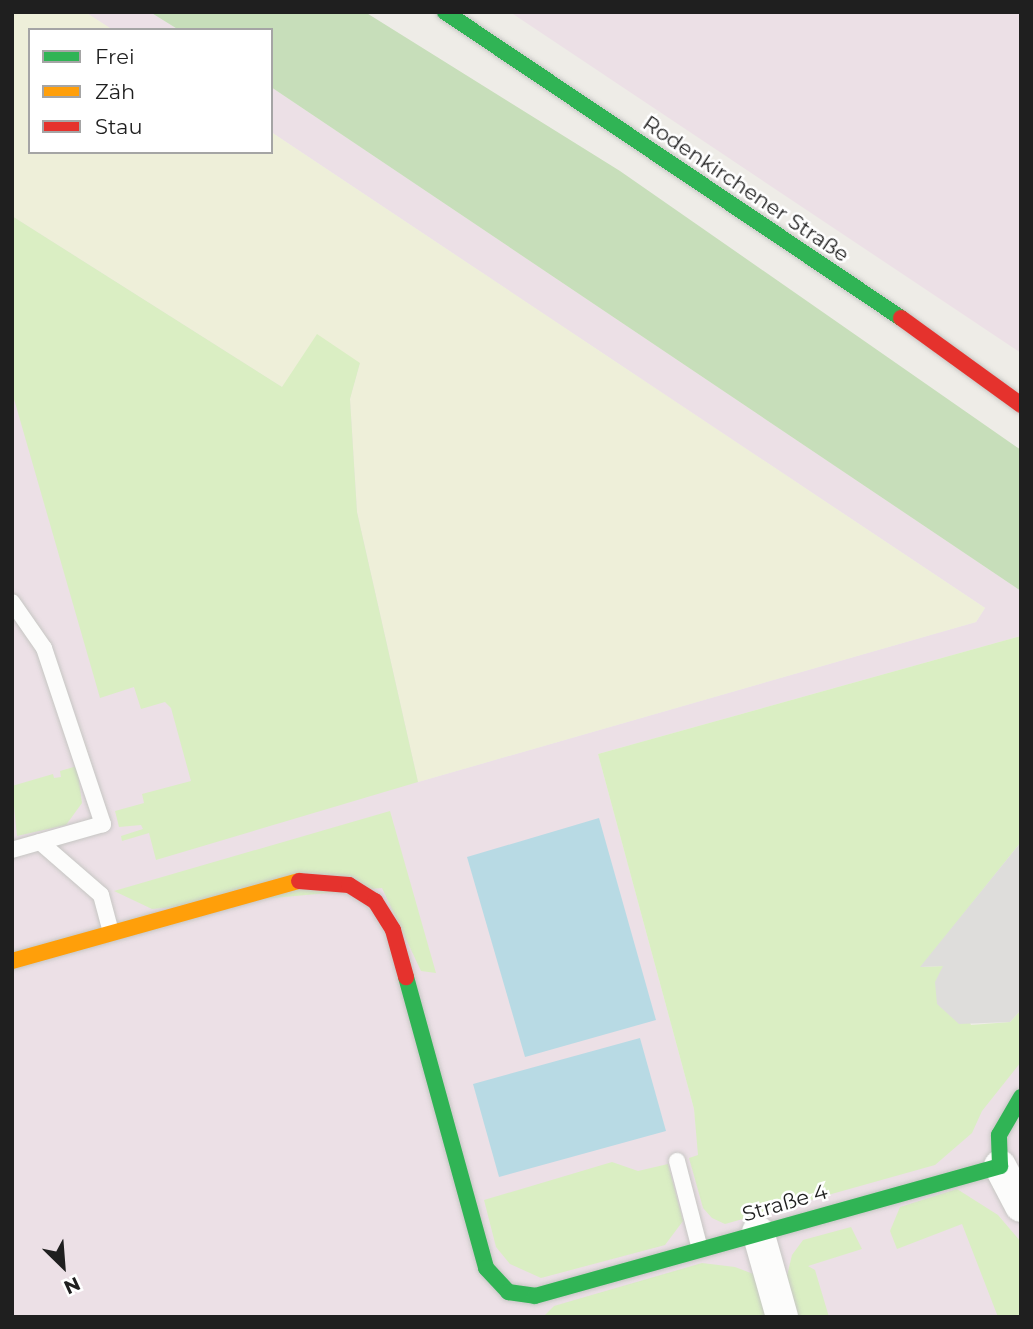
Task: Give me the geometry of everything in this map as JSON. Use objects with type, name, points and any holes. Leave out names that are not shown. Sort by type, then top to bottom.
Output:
[{"type":"street","name":"Rodenkirchener Straße","points":[[445,12],[925,334],[1021,405]]},
{"type":"street","name":"Straße 4","points":[[111,933],[305,879],[349,885],[375,901],[393,930],[486,1268],[508,1292],[535,1296],[1000,1166]]},
{"type":"street","points":[[12,961],[111,933]]},
{"type":"street","points":[[1021,1097],[999,1135],[1000,1166],[1021,1206]]},
{"type":"street","points":[[758,1232],[782,1317]]},
{"type":"lane","points":[[12,602],[44,648],[103,824],[12,850]]},
{"type":"lane","points":[[40,842],[100,895],[111,933]]},
{"type":"lane","points":[[677,1161],[700,1249]]},
{"type":"shaded area","points":[[85,12],[150,12],[176,28],[110,28]]},
{"type":"shaded area","points":[[510,12],[1021,12],[1021,353]]},
{"type":"shaded area","points":[[273,88],[1021,591],[1021,636],[598,754],[694,1109],[697,1137],[1021,1045],[1021,1317],[12,1317],[12,216],[282,387],[360,363],[350,399],[418,782],[976,622],[985,608],[273,133]]},
{"type":"shaded area","points":[[1021,842],[1021,1010],[1010,1022],[959,1024],[937,1004],[935,982],[943,966],[920,967]]},
{"type":"green space","points":[[12,12],[85,12],[110,28],[28,28],[28,154],[273,154],[273,133],[985,608],[976,622],[418,782],[357,512],[350,399],[360,363],[282,387],[12,216]]},
{"type":"green space","points":[[150,12],[365,12],[620,171],[1021,450],[1021,591],[273,88],[273,28],[176,28]]},
{"type":"green space","points":[[12,216],[282,387],[317,334],[360,363],[350,399],[357,512],[418,782],[156,860],[149,833],[122,841],[121,836],[143,829],[141,825],[119,827],[115,811],[144,803],[142,794],[191,781],[171,708],[165,702],[141,709],[134,687],[100,698],[12,392]]},
{"type":"green space","points":[[1021,636],[1021,842],[921,967],[944,966],[971,1025],[1010,1022],[1021,1010],[1021,1062],[982,1111],[972,1133],[935,1165],[725,1224],[712,1218],[703,1208],[689,1158],[698,1155],[694,1109],[598,754]]},
{"type":"green space","points":[[77,766],[82,803],[66,825],[17,836],[12,786],[53,774],[54,778],[61,777],[60,771]]},
{"type":"green space","points":[[390,811],[436,973],[421,971],[382,888],[152,909],[114,891]]},
{"type":"green space","points":[[612,1162],[638,1171],[668,1164],[683,1221],[665,1245],[541,1278],[510,1264],[496,1247],[484,1200]]},
{"type":"green space","points":[[957,1189],[998,1215],[1021,1242],[1021,1317],[998,1317],[962,1224],[897,1249],[890,1231],[900,1207]]},
{"type":"green space","points":[[851,1227],[862,1249],[808,1266],[815,1270],[829,1317],[794,1317],[785,1284],[792,1255],[803,1240]]},
{"type":"green space","points":[[702,1263],[735,1267],[756,1275],[767,1317],[543,1317],[554,1306]]},
{"type":"water","points":[[599,818],[656,1020],[525,1057],[467,857]]},
{"type":"water","points":[[640,1038],[666,1131],[499,1177],[473,1084]]},
{"type":"traffic: fast","points":[[445,12],[901,318]]},
{"type":"traffic: fast","points":[[406,977],[486,1268],[508,1292],[535,1296],[1000,1166],[999,1135],[1021,1097]]},
{"type":"traffic: slow","points":[[12,961],[299,881]]},
{"type":"traffic: jam","points":[[901,318],[1021,405]]},
{"type":"traffic: jam","points":[[299,881],[349,885],[375,901],[393,930],[406,977]]}]
